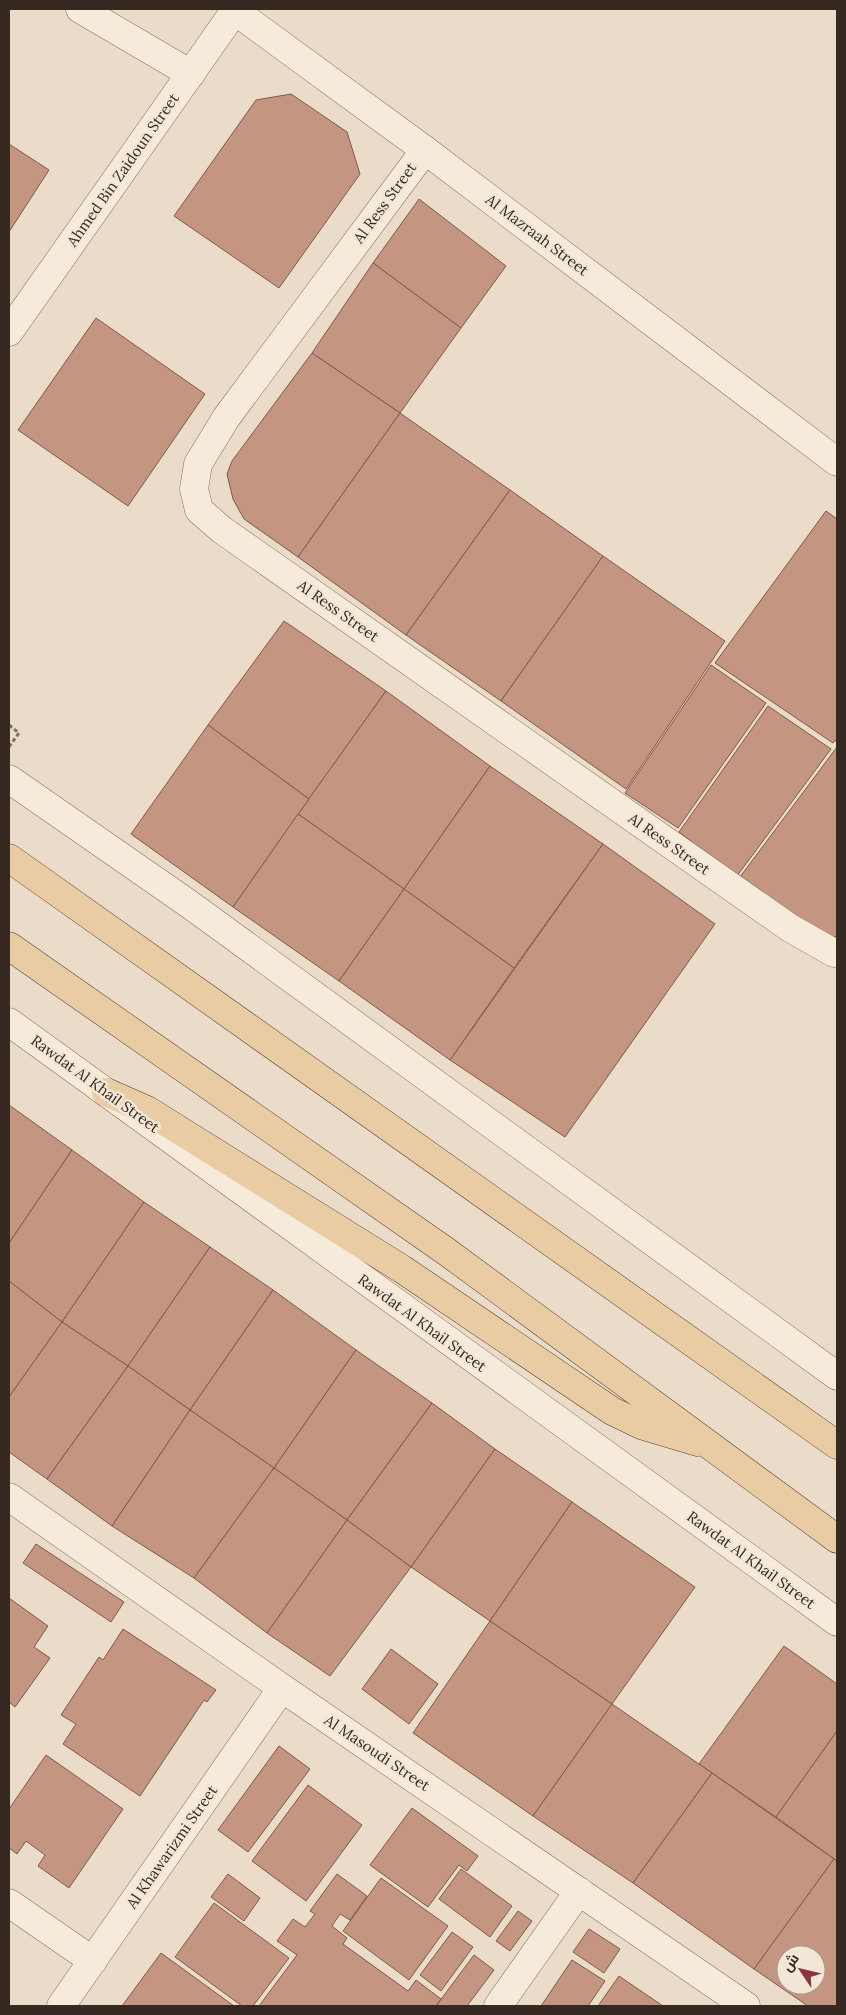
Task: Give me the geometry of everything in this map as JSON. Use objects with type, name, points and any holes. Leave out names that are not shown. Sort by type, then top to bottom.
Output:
[{"type":"main road","points":[[9,858],[837,1445]]},
{"type":"main road","points":[[9,946],[447,1252],[714,1446],[837,1539]]},
{"type":"main road","points":[[106,1092],[147,1110],[396,1265],[612,1411],[641,1425],[714,1446]]},
{"type":"street","points":[[80,9],[191,74]]},
{"type":"street","name":"Ahmed Bin Zaidoun Street","points":[[9,332],[236,10]]},
{"type":"street","name":"Al Mazraah Street","points":[[236,10],[425,150],[837,462]]},
{"type":"street","name":"Al Ress Street","points":[[425,150],[226,418],[198,464],[194,489],[200,510],[222,530],[782,923],[837,953]]},
{"type":"street","points":[[9,780],[189,904],[837,1376]]},
{"type":"street","name":"Rawdat Al Khail Street","points":[[9,1022],[837,1622]]},
{"type":"street","name":"Al Masoudi Street","points":[[9,1497],[282,1688],[746,2006]]},
{"type":"street","name":"Al Khawarizmi Street","points":[[61,2006],[282,1688]]},
{"type":"street","points":[[498,2006],[579,1891]]},
{"type":"street","points":[[9,1903],[93,1961]]},
{"type":"path","points":[[9,726],[19,733],[9,747]]},
{"type":"building","points":[[291,94],[347,132],[360,174],[279,288],[174,216],[256,100]]},
{"type":"building","points":[[9,144],[49,170],[9,232]]},
{"type":"building","points":[[419,199],[506,266],[461,328],[373,263]]},
{"type":"building","points":[[373,263],[461,328],[400,413],[312,353]]},
{"type":"building","points":[[96,318],[205,394],[128,506],[18,430]]},
{"type":"building","points":[[312,353],[400,413],[298,557],[244,519],[233,499],[227,474],[232,461]]},
{"type":"building","points":[[400,413],[510,490],[406,635],[298,557]]},
{"type":"building","points":[[510,490],[603,556],[501,701],[406,635]]},
{"type":"building","points":[[826,511],[837,519],[837,739],[833,743],[715,663]]},
{"type":"building","points":[[603,556],[725,641],[626,789],[501,701]]},
{"type":"building","points":[[284,621],[386,691],[309,799],[208,725]]},
{"type":"building","points":[[711,665],[766,703],[678,828],[625,793]]},
{"type":"building","points":[[386,691],[490,766],[404,889],[298,814]]},
{"type":"building","points":[[768,706],[831,749],[737,876],[679,832]]},
{"type":"building","points":[[208,725],[309,799],[233,907],[131,834]]},
{"type":"building","points":[[837,747],[837,936],[822,941],[740,877]]},
{"type":"building","points":[[490,766],[603,844],[514,968],[404,889]]},
{"type":"building","points":[[298,814],[404,889],[339,981],[233,907]]},
{"type":"building","points":[[603,844],[715,924],[565,1137],[450,1060]]},
{"type":"building","points":[[404,889],[514,968],[450,1060],[339,981]]},
{"type":"building","points":[[9,1105],[72,1150],[9,1243]]},
{"type":"building","points":[[72,1150],[144,1202],[62,1322],[9,1281],[9,1243]]},
{"type":"building","points":[[144,1202],[210,1247],[128,1366],[62,1322]]},
{"type":"building","points":[[210,1247],[273,1290],[190,1410],[128,1366]]},
{"type":"building","points":[[9,1281],[62,1322],[9,1397]]},
{"type":"building","points":[[273,1290],[356,1350],[274,1468],[190,1410]]},
{"type":"building","points":[[62,1322],[128,1366],[47,1479],[9,1452],[9,1397]]},
{"type":"building","points":[[356,1350],[432,1403],[347,1520],[274,1468]]},
{"type":"building","points":[[128,1366],[190,1410],[112,1526],[47,1479]]},
{"type":"building","points":[[432,1403],[495,1449],[411,1567],[347,1520]]},
{"type":"building","points":[[190,1410],[274,1468],[194,1578],[112,1526]]},
{"type":"building","points":[[495,1449],[572,1502],[490,1621],[411,1567]]},
{"type":"building","points":[[274,1468],[347,1520],[267,1633],[194,1578]]},
{"type":"building","points":[[572,1502],[695,1587],[612,1704],[490,1621]]},
{"type":"building","points":[[347,1520],[411,1567],[330,1676],[267,1633]]},
{"type":"building","points":[[36,1544],[124,1602],[111,1622],[23,1563]]},
{"type":"building","points":[[9,1598],[48,1626],[34,1647],[50,1658],[15,1707],[9,1702]]},
{"type":"building","points":[[490,1621],[612,1704],[533,1816],[413,1733]]},
{"type":"building","points":[[123,1629],[216,1690],[207,1702],[204,1700],[140,1796],[63,1744],[76,1724],[61,1715],[99,1657],[103,1660]]},
{"type":"building","points":[[784,1646],[837,1684],[837,1731],[776,1817],[699,1764]]},
{"type":"building","points":[[391,1649],[438,1684],[409,1724],[362,1689]]},
{"type":"building","points":[[612,1704],[712,1773],[633,1883],[533,1816]]},
{"type":"building","points":[[837,1731],[837,1861],[776,1817]]},
{"type":"building","points":[[279,1746],[310,1769],[248,1852],[218,1830]]},
{"type":"building","points":[[46,1755],[123,1809],[69,1888],[38,1866],[45,1855],[26,1841],[17,1854],[9,1848],[9,1809]]},
{"type":"building","points":[[712,1773],[834,1859],[754,1969],[633,1883]]},
{"type":"building","points":[[308,1785],[362,1825],[306,1901],[252,1861]]},
{"type":"building","points":[[412,1808],[478,1856],[467,1871],[459,1865],[428,1907],[370,1865]]},
{"type":"building","points":[[834,1859],[837,1861],[837,2006],[808,2006],[792,1995],[826,1995],[826,1945],[776,1945],[776,1984],[754,1969]]},
{"type":"building","points":[[461,1869],[512,1906],[490,1937],[439,1899]]},
{"type":"building","points":[[228,1874],[260,1898],[244,1921],[211,1897]]},
{"type":"building","points":[[337,1874],[367,1896],[350,1920],[340,1914],[332,1926],[347,1938],[343,1944],[408,1991],[416,1980],[441,1999],[436,2006],[259,2006],[297,1955],[277,1941],[293,1919],[305,1927],[315,1914],[310,1911]]},
{"type":"building","points":[[381,1878],[448,1926],[409,1980],[343,1931]]},
{"type":"building","points":[[214,1903],[289,1958],[253,2006],[242,2006],[175,1957]]},
{"type":"building","points":[[518,1911],[532,1921],[510,1951],[496,1941]]},
{"type":"building","points":[[589,1929],[620,1949],[604,1973],[573,1952]]},
{"type":"building","points":[[452,1932],[473,1947],[441,1991],[420,1975]]},
{"type":"building","points":[[161,1953],[234,2006],[122,2006]]},
{"type":"building","points":[[474,1955],[494,1970],[467,2006],[436,2006]]},
{"type":"building","points":[[572,1960],[605,1981],[588,2006],[541,2006]]},
{"type":"building","points":[[619,1976],[663,2006],[598,2006]]}]
